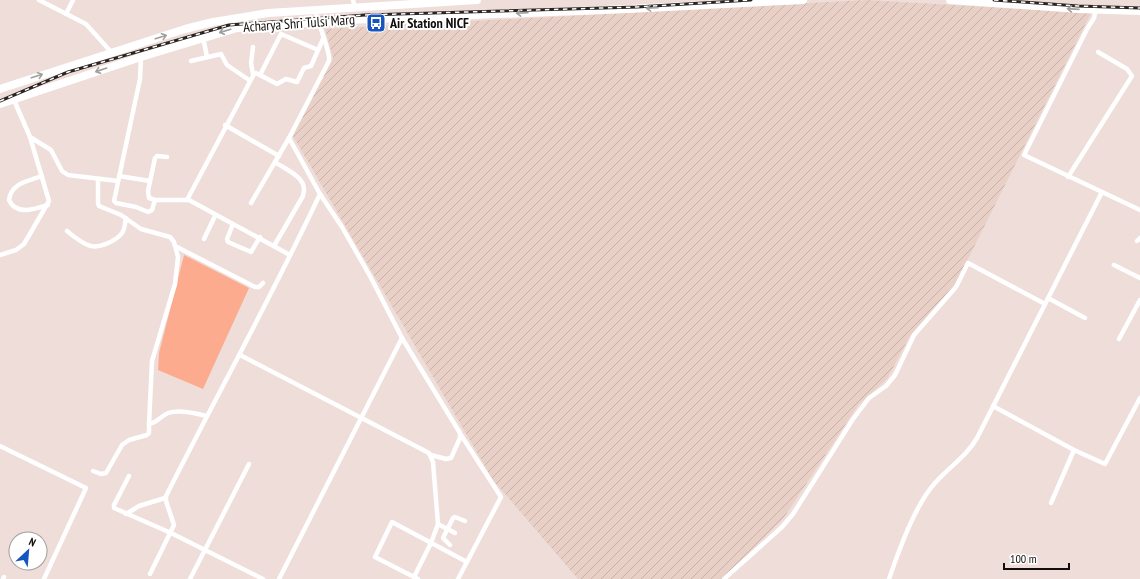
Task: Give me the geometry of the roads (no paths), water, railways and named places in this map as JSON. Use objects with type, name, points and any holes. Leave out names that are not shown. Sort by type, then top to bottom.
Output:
[{"type":"highway","name":"Acharya Shri Tulsi Marg","points":[[0,89],[65,67],[112,54],[213,22],[254,15],[315,10],[354,4],[477,0]]},
{"type":"highway","points":[[627,0],[628,9]]},
{"type":"highway","name":"Acharya Shri Tulsi Marg","points":[[0,104],[203,37],[237,28],[317,21],[628,9],[803,0]]},
{"type":"highway","points":[[950,0],[1140,11]]},
{"type":"highway","points":[[65,67],[70,81]]},
{"type":"street","points":[[39,0],[90,27],[112,54]]},
{"type":"street","points":[[66,14],[73,0]]},
{"type":"street","points":[[1096,9],[1093,21],[1087,29],[1024,155],[1140,210]]},
{"type":"street","points":[[251,203],[289,138],[328,61],[328,51],[317,21],[315,10]]},
{"type":"street","points":[[260,75],[281,34],[318,50]]},
{"type":"street","points":[[203,37],[207,57]]},
{"type":"street","points":[[253,74],[260,75],[277,84],[286,79],[296,83],[304,68],[311,66],[323,39]]},
{"type":"street","points":[[187,200],[253,74],[251,63],[253,46]]},
{"type":"street","points":[[1068,177],[1132,76],[1127,69],[1098,52]]},
{"type":"street","points":[[191,61],[221,54],[227,65],[250,80]]},
{"type":"street","points":[[141,57],[140,79],[115,202],[136,207],[148,212],[152,210],[155,200]]},
{"type":"street","points":[[0,255],[16,250],[24,244],[36,222],[48,205],[49,199],[30,137],[14,100]]},
{"type":"street","points":[[225,125],[279,156]]},
{"type":"street","points":[[30,137],[51,150],[65,173],[98,179],[119,178],[150,181]]},
{"type":"street","points":[[289,138],[320,194],[356,250],[402,338],[501,497],[458,579]]},
{"type":"street","points":[[167,157],[155,158],[148,196],[155,200],[187,200],[290,254]]},
{"type":"street","points":[[274,246],[303,196],[305,188],[298,176],[275,162]]},
{"type":"street","points":[[42,176],[17,185],[12,190],[9,200],[15,207],[26,210],[48,205]]},
{"type":"street","points":[[94,471],[106,473],[122,445],[129,440],[149,433],[152,361],[175,284],[178,261],[175,246],[170,237],[141,229],[126,218],[98,205],[98,179]]},
{"type":"street","points":[[889,579],[902,542],[928,493],[936,482],[967,454],[1102,192]]},
{"type":"street","points":[[126,514],[139,506],[165,498],[206,416],[240,355],[320,194]]},
{"type":"street","points":[[204,239],[215,216]]},
{"type":"street","points":[[67,231],[88,246],[100,245],[114,240],[121,234],[124,229],[126,218]]},
{"type":"street","points":[[233,224],[227,239],[228,242],[251,252],[260,237]]},
{"type":"street","points":[[175,246],[255,287],[259,287],[263,283]]},
{"type":"street","points":[[724,579],[782,527],[793,514],[861,408],[869,398],[886,386],[895,375],[914,335],[956,287],[968,263],[1045,304]]},
{"type":"street","points":[[1114,265],[1140,278]]},
{"type":"street","points":[[1048,298],[1085,318]]},
{"type":"street","points":[[1119,339],[1140,300]]},
{"type":"street","points":[[279,579],[402,338]]},
{"type":"street","points":[[240,355],[360,418],[425,450],[431,455],[449,459],[461,435]]},
{"type":"street","points":[[993,406],[1074,450],[1102,464],[1106,464],[1140,398]]},
{"type":"street","points":[[149,424],[157,423],[164,415],[171,412],[197,413],[206,416]]},
{"type":"street","points":[[0,446],[86,488],[44,579]]},
{"type":"street","points":[[1051,503],[1074,450]]},
{"type":"street","points":[[431,455],[433,462],[438,524],[432,543],[416,578],[375,557],[384,536],[393,522],[432,543],[467,562]]},
{"type":"street","points":[[190,579],[249,464]]},
{"type":"street","points":[[129,476],[114,507],[116,510],[171,533],[263,579]]},
{"type":"street","points":[[150,574],[175,522],[165,498]]},
{"type":"street","points":[[450,545],[443,540],[453,517],[465,521]]},
{"type":"street","points":[[438,524],[455,533]]},
{"type":"railway","points":[[0,101],[68,72],[229,25],[365,15],[637,7],[751,0]]},
{"type":"railway","points":[[994,0],[1078,6],[1140,8]]},
{"type":"place","name":"Air Station NICF","points":[[376,23]]}]
